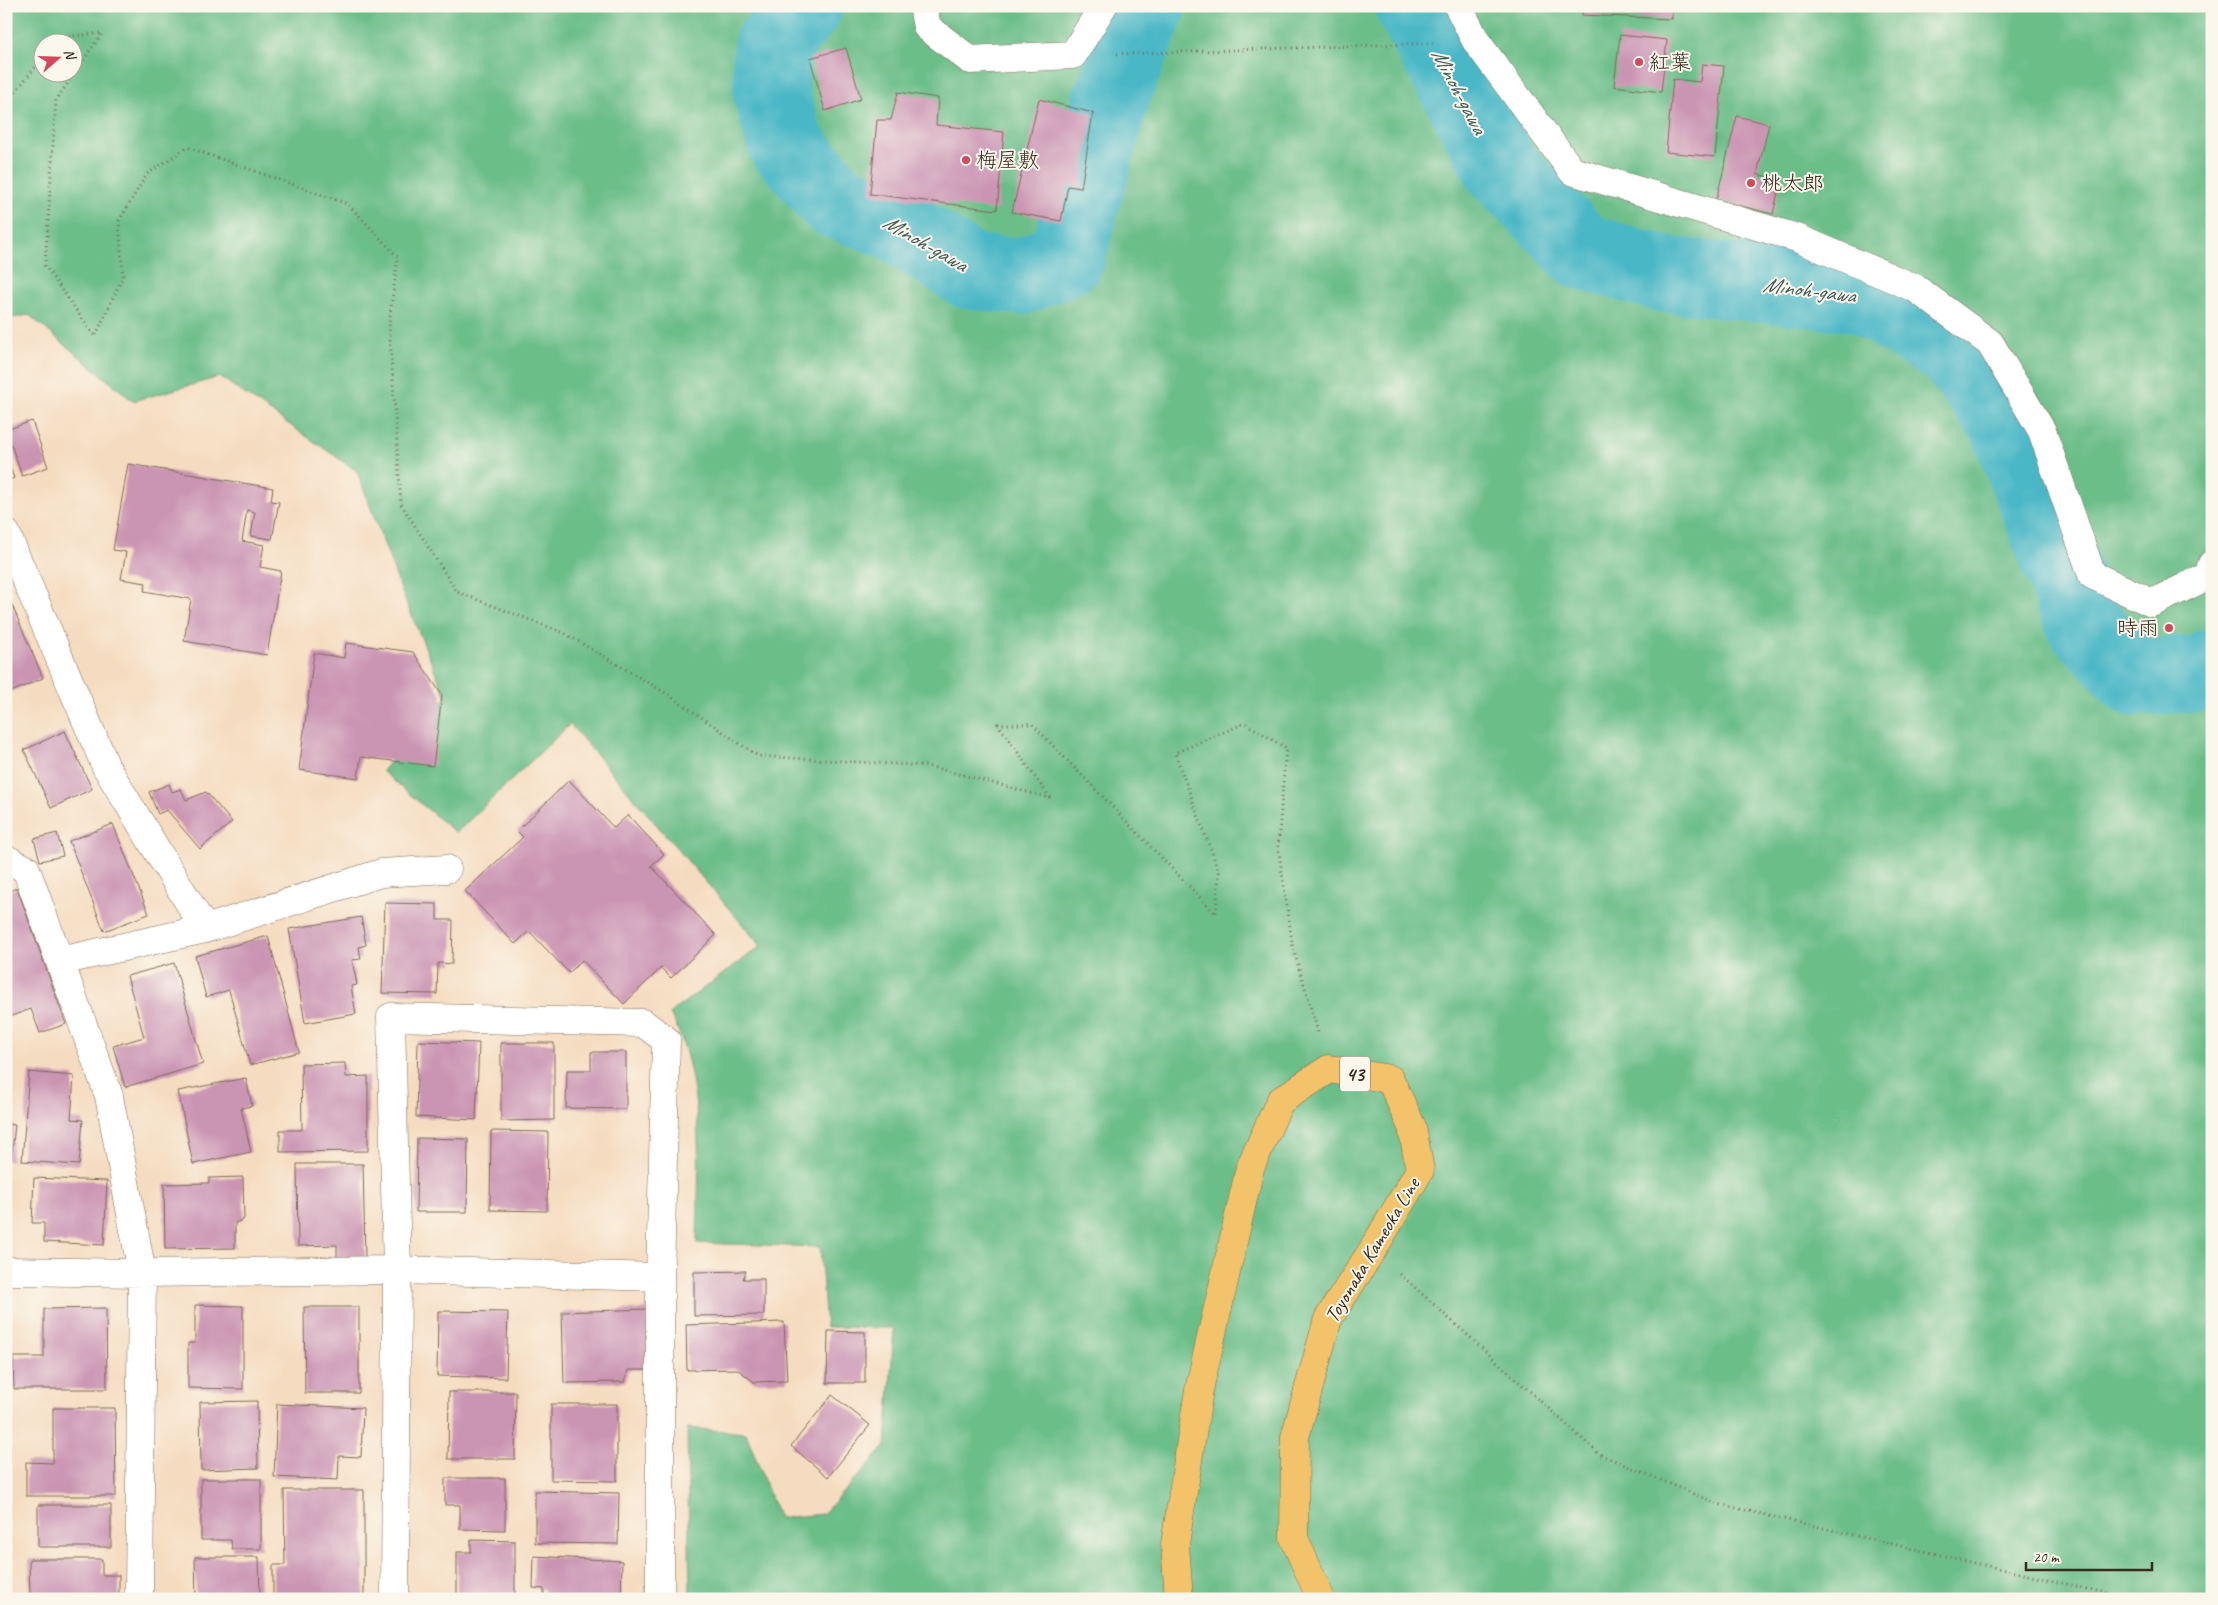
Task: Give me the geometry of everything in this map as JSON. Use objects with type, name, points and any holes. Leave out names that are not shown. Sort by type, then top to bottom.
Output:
[{"type":"main road","name":"Toyonaka Kameoka Line","points":[[1321,1599],[1294,1538],[1295,1436],[1328,1319],[1373,1249],[1420,1170],[1412,1127],[1390,1079],[1329,1069]]},
{"type":"main road","name":"43","points":[[1179,1599],[1175,1544],[1199,1390],[1250,1168],[1280,1101],[1329,1069]]},
{"type":"street","points":[[923,6],[927,27],[970,60],[1073,54],[1103,6]]},
{"type":"street","points":[[1458,6],[1476,41],[1572,171],[1797,238],[1915,288],[1990,342],[2042,431],[2092,575],[2152,603],[2208,576],[2212,564]]},
{"type":"street","points":[[6,533],[106,767],[205,929]]},
{"type":"street","points":[[6,859],[26,869],[109,1096],[142,1273],[139,1599]]},
{"type":"street","points":[[60,961],[205,929],[381,873],[447,869]]},
{"type":"street","points":[[396,1599],[397,1270],[391,1017],[633,1022],[642,1023],[666,1040],[660,1276],[660,1599]]},
{"type":"street","points":[[6,1271],[142,1273],[397,1270],[660,1276]]},
{"type":"path","points":[[82,35],[102,33],[82,62]]},
{"type":"path","points":[[1115,54],[1158,54],[1443,42]]},
{"type":"path","points":[[6,103],[32,71]]},
{"type":"path","points":[[68,82],[56,100],[45,266],[95,337],[123,276],[119,221],[147,174],[187,147],[348,204],[398,257],[389,322],[401,504],[457,592],[564,632],[664,692],[758,756],[928,766],[1050,798],[998,724],[1032,724],[1216,914],[1219,872],[1174,753],[1245,724],[1286,748],[1278,845],[1293,948],[1329,1069]]},
{"type":"path","points":[[1373,1249],[1599,1454],[1718,1504],[2132,1599]]},
{"type":"green space","points":[[6,6],[2212,6],[2212,1599],[690,1599],[687,1428],[746,1433],[779,1518],[823,1514],[886,1446],[894,1328],[826,1327],[820,1247],[697,1243],[698,1155],[695,1096],[690,1067],[682,1039],[670,1013],[761,946],[570,724],[456,833],[382,771],[446,697],[402,592],[357,471],[220,377],[133,401],[29,315],[6,319]]},
{"type":"building","points":[[1582,6],[1672,6],[1672,19],[1582,15]]},
{"type":"building","points":[[1620,35],[1667,40],[1661,92],[1614,86]]},
{"type":"building","points":[[846,48],[861,99],[825,111],[810,58]]},
{"type":"building","points":[[1702,64],[1724,66],[1715,157],[1666,152],[1673,79],[1700,82]]},
{"type":"building","points":[[898,92],[938,98],[936,125],[1004,132],[997,210],[870,194],[877,120],[891,120]]},
{"type":"building","points":[[1039,99],[1093,113],[1081,188],[1068,186],[1061,221],[1012,212]]},
{"type":"building","points":[[1737,116],[1769,124],[1757,174],[1781,180],[1773,214],[1716,200]]},
{"type":"building","points":[[32,421],[48,467],[22,476],[6,430]]},
{"type":"building","points":[[6,457],[14,478],[6,481]]},
{"type":"building","points":[[128,464],[273,488],[271,501],[279,502],[272,539],[251,536],[255,512],[247,510],[242,541],[264,545],[260,567],[281,571],[267,655],[184,641],[191,599],[144,591],[146,583],[121,579],[126,552],[113,550]]},
{"type":"building","points":[[6,591],[43,678],[6,694]]},
{"type":"building","points":[[346,643],[413,652],[442,695],[433,766],[361,757],[358,778],[299,770],[314,653],[344,658]]},
{"type":"building","points":[[65,731],[92,789],[51,808],[24,750]]},
{"type":"building","points":[[569,780],[614,828],[628,815],[664,854],[651,866],[716,935],[671,978],[661,968],[624,1004],[582,960],[569,973],[529,931],[515,944],[465,891],[523,837],[517,831]]},
{"type":"building","points":[[169,784],[172,792],[181,789],[186,800],[206,792],[232,822],[200,849],[167,810],[158,814],[149,792]]},
{"type":"building","points":[[113,824],[149,914],[104,931],[69,841]]},
{"type":"building","points":[[57,833],[63,856],[40,861],[34,839]]},
{"type":"building","points":[[17,888],[66,1024],[40,1033],[31,1009],[6,1018],[6,892]]},
{"type":"building","points":[[385,903],[437,904],[437,920],[453,920],[452,964],[438,963],[437,994],[382,993]]},
{"type":"building","points":[[361,917],[366,945],[359,947],[361,959],[352,960],[357,985],[351,986],[356,1014],[305,1023],[289,929]]},
{"type":"building","points":[[268,936],[299,1052],[250,1065],[229,990],[206,997],[195,956]]},
{"type":"building","points":[[174,963],[203,1064],[125,1087],[113,1046],[144,1037],[127,976]]},
{"type":"building","points":[[418,1041],[479,1043],[476,1120],[416,1117]]},
{"type":"building","points":[[501,1043],[554,1043],[554,1120],[501,1121]]},
{"type":"building","points":[[591,1052],[626,1052],[626,1109],[566,1108],[567,1070],[591,1070]]},
{"type":"building","points":[[345,1063],[346,1077],[368,1076],[368,1151],[280,1152],[280,1130],[302,1130],[301,1064]]},
{"type":"building","points":[[29,1072],[74,1076],[71,1119],[83,1120],[79,1165],[22,1161]]},
{"type":"building","points":[[246,1078],[252,1106],[241,1108],[251,1152],[193,1164],[178,1091]]},
{"type":"building","points":[[6,1124],[15,1125],[11,1161],[6,1161]]},
{"type":"building","points":[[491,1131],[548,1132],[547,1211],[490,1210]]},
{"type":"building","points":[[417,1138],[468,1139],[467,1212],[416,1212]]},
{"type":"building","points":[[297,1164],[363,1164],[365,1257],[337,1257],[337,1245],[298,1246]]},
{"type":"building","points":[[243,1177],[244,1219],[235,1223],[235,1248],[165,1249],[164,1184],[209,1183],[209,1178]]},
{"type":"building","points":[[34,1178],[107,1181],[104,1245],[44,1242],[44,1223],[32,1223]]},
{"type":"building","points":[[746,1271],[743,1279],[764,1279],[764,1315],[694,1316],[694,1272]]},
{"type":"building","points":[[195,1305],[243,1306],[243,1389],[188,1388],[188,1343],[195,1343]]},
{"type":"building","points":[[304,1307],[359,1307],[359,1393],[305,1393]]},
{"type":"building","points":[[106,1308],[107,1389],[14,1389],[13,1357],[44,1357],[44,1309]]},
{"type":"building","points":[[648,1309],[649,1370],[628,1370],[625,1382],[564,1383],[562,1312]]},
{"type":"building","points":[[438,1311],[508,1312],[506,1378],[437,1376]]},
{"type":"building","points":[[784,1322],[787,1381],[754,1382],[737,1369],[687,1370],[686,1325]]},
{"type":"building","points":[[828,1331],[865,1332],[865,1383],[827,1383]]},
{"type":"building","points":[[449,1392],[516,1392],[515,1459],[448,1459]]},
{"type":"building","points":[[6,1395],[9,1395],[10,1463],[6,1463]]},
{"type":"building","points":[[832,1395],[870,1425],[828,1477],[791,1446]]},
{"type":"building","points":[[257,1401],[258,1468],[201,1470],[200,1402]]},
{"type":"building","points":[[277,1404],[363,1408],[361,1457],[339,1456],[338,1480],[274,1477]]},
{"type":"building","points":[[551,1404],[617,1404],[617,1481],[551,1480]]},
{"type":"building","points":[[53,1408],[115,1408],[116,1496],[26,1496],[26,1462],[53,1463]]},
{"type":"building","points":[[445,1478],[505,1478],[505,1530],[460,1529],[460,1505],[445,1505]]},
{"type":"building","points":[[201,1479],[261,1479],[261,1549],[232,1549],[231,1540],[201,1540]]},
{"type":"building","points":[[284,1490],[364,1490],[364,1598],[273,1598],[273,1565],[285,1565]]},
{"type":"building","points":[[535,1491],[619,1493],[618,1544],[535,1543]]},
{"type":"building","points":[[38,1505],[111,1505],[111,1547],[38,1547]]},
{"type":"building","points":[[471,1540],[515,1541],[515,1599],[457,1599],[457,1552],[471,1552]]},
{"type":"building","points":[[534,1556],[622,1561],[621,1599],[544,1599],[544,1589],[533,1588]]},
{"type":"building","points":[[195,1557],[259,1557],[260,1599],[196,1599]]},
{"type":"building","points":[[29,1559],[102,1559],[102,1575],[119,1575],[119,1599],[30,1599]]},
{"type":"waterway","name":"Minoh-gawa","points":[[805,6],[771,47],[771,93],[786,144],[834,200],[894,222],[969,271],[1021,277],[1067,257],[1110,101],[1148,6]]},
{"type":"waterway","name":"Minoh-gawa","points":[[1413,6],[1501,168],[1583,252],[1663,274],[1863,295],[1953,351],[2006,421],[2083,623],[2135,678],[2208,673],[2212,666]]},
{"type":"place","name":"紅葉","points":[[1639,62]]},
{"type":"place","name":"梅屋敷","points":[[966,160]]},
{"type":"place","name":"桃太郎","points":[[1751,183]]},
{"type":"place","name":"時雨","points":[[2169,628]]}]
